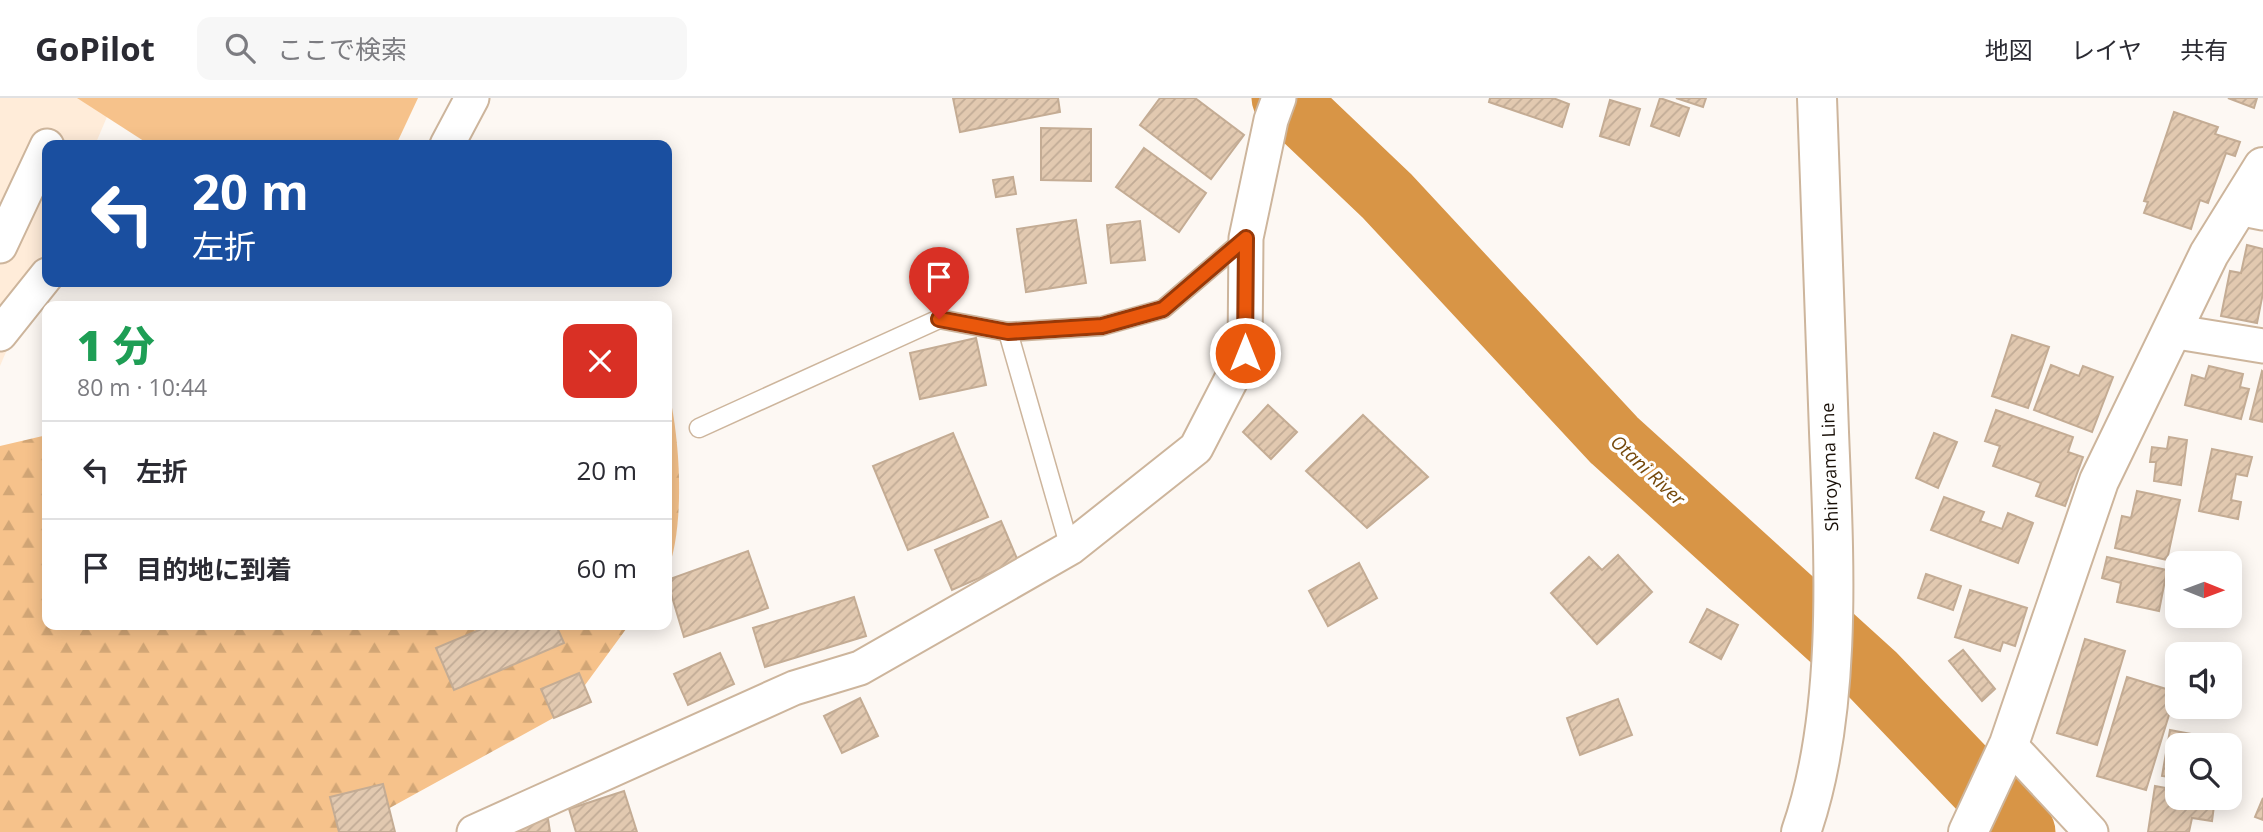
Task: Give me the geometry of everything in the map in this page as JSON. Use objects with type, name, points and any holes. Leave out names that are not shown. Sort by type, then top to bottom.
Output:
[{"type":"main road","name":"Shiroyama Line","points":[[1801,832],[1815,793],[1830,677],[1833,525],[1817,98]]},
{"type":"main road","points":[[1968,832],[2004,755],[2099,481],[2209,254],[2250,210],[2263,167]]},
{"type":"street","points":[[450,140],[472,98]]},
{"type":"street","points":[[474,832],[793,688],[860,668],[1070,548],[1196,448],[1245,353],[1246,238],[1277,103]]},
{"type":"street","points":[[0,246],[42,157]]},
{"type":"street","points":[[0,334],[42,281]]},
{"type":"street","points":[[2171,331],[2263,346]]},
{"type":"street","points":[[2004,755],[2091,832]]},
{"type":"lane","points":[[699,428],[939,319],[1008,332],[1102,326],[1163,309],[1246,238]]},
{"type":"lane","points":[[1008,332],[1070,548]]},
{"type":"shaded area","points":[[0,98],[115,98],[97,140],[42,140],[42,268],[0,366]]},
{"type":"green space","points":[[77,98],[418,98],[398,140],[142,140]]},
{"type":"green space","points":[[672,405],[679,479],[677,530],[672,556]]},
{"type":"green space","points":[[42,436],[42,630],[625,630],[566,711],[346,832],[0,832],[0,446]]},
{"type":"building","points":[[953,98],[1058,98],[1060,112],[960,132]]},
{"type":"building","points":[[1160,98],[1195,98],[1244,135],[1211,179],[1140,125]]},
{"type":"building","points":[[1490,98],[1553,98],[1569,104],[1562,127],[1489,102]]},
{"type":"building","points":[[1660,98],[1689,108],[1679,136],[1651,126]]},
{"type":"building","points":[[1676,98],[1706,98],[1703,107]]},
{"type":"building","points":[[2228,98],[2257,98],[2254,108]]},
{"type":"building","points":[[1610,100],[1640,109],[1629,145],[1600,136]]},
{"type":"building","points":[[2174,112],[2218,127],[2215,134],[2240,142],[2235,156],[2226,153],[2208,203],[2200,200],[2191,229],[2144,213],[2148,202],[2144,201]]},
{"type":"building","points":[[1041,128],[1091,129],[1091,181],[1041,180]]},
{"type":"building","points":[[1144,148],[1206,193],[1179,232],[1116,187]]},
{"type":"building","points":[[1013,177],[1016,194],[996,197],[993,180]]},
{"type":"building","points":[[1076,220],[1086,283],[1026,292],[1017,229]]},
{"type":"building","points":[[1140,221],[1145,260],[1111,263],[1107,225]]},
{"type":"building","points":[[2247,245],[2263,249],[2263,293],[2257,323],[2221,316],[2230,271],[2241,273]]},
{"type":"building","points":[[2012,335],[2049,347],[2028,408],[1992,396]]},
{"type":"building","points":[[976,338],[986,385],[920,399],[910,353]]},
{"type":"building","points":[[2051,365],[2079,376],[2083,366],[2113,377],[2092,432],[2034,410]]},
{"type":"building","points":[[2209,366],[2243,374],[2240,387],[2249,389],[2241,419],[2185,405],[2192,375],[2205,379]]},
{"type":"building","points":[[2263,372],[2263,422],[2250,419]]},
{"type":"building","points":[[1268,405],[1297,432],[1271,459],[1243,432]]},
{"type":"building","points":[[1996,410],[2073,437],[2068,452],[2083,457],[2065,506],[2036,496],[2041,483],[1993,466],[2000,446],[1985,441]]},
{"type":"building","points":[[1363,415],[1428,477],[1367,528],[1306,471]]},
{"type":"building","points":[[953,433],[988,517],[908,550],[873,466]]},
{"type":"building","points":[[1934,433],[1957,442],[1938,488],[1916,478]]},
{"type":"building","points":[[2169,437],[2187,440],[2181,485],[2154,481],[2156,462],[2150,462],[2152,447],[2167,449]]},
{"type":"building","points":[[2212,449],[2252,457],[2247,476],[2236,474],[2231,500],[2241,502],[2238,519],[2199,511]]},
{"type":"building","points":[[2137,491],[2180,500],[2165,560],[2115,548],[2122,516],[2131,518]]},
{"type":"building","points":[[1944,497],[1984,512],[1980,521],[2002,529],[2008,513],[2033,523],[2018,563],[1931,530]]},
{"type":"building","points":[[1001,521],[1018,561],[952,590],[935,550]]},
{"type":"building","points":[[748,551],[768,608],[684,637],[672,597],[672,578]]},
{"type":"building","points":[[1618,555],[1652,592],[1597,644],[1551,593],[1589,557],[1602,570]]},
{"type":"building","points":[[2107,557],[2165,570],[2159,611],[2117,602],[2121,583],[2102,578]]},
{"type":"building","points":[[1359,563],[1377,598],[1328,626],[1309,591]]},
{"type":"building","points":[[1926,574],[1961,586],[1953,610],[1918,598]]},
{"type":"building","points":[[1970,590],[2027,608],[2015,646],[2003,642],[2000,651],[1955,637]]},
{"type":"building","points":[[854,597],[866,636],[765,667],[753,628]]},
{"type":"building","points":[[1707,609],[1738,625],[1721,659],[1690,642]]},
{"type":"building","points":[[479,630],[558,630],[564,643],[454,690],[436,648]]},
{"type":"building","points":[[2085,639],[2125,651],[2097,745],[2057,733]]},
{"type":"building","points":[[1963,650],[1995,689],[1982,701],[1949,661]]},
{"type":"building","points":[[720,653],[734,684],[688,705],[674,674]]},
{"type":"building","points":[[579,673],[591,702],[554,718],[541,689]]},
{"type":"building","points":[[2127,677],[2165,689],[2165,719],[2168,719],[2146,790],[2097,776]]},
{"type":"building","points":[[860,698],[878,736],[842,753],[824,716]]},
{"type":"building","points":[[1618,699],[1632,735],[1580,755],[1567,718]]},
{"type":"building","points":[[383,784],[395,832],[339,832],[330,797]]},
{"type":"building","points":[[2155,786],[2165,788],[2165,810],[2213,810],[2212,821],[2192,818],[2189,832],[2148,832]]},
{"type":"building","points":[[624,791],[637,832],[576,832],[569,809]]},
{"type":"building","points":[[2263,798],[2263,820],[2255,817]]},
{"type":"building","points":[[548,819],[550,832],[503,832],[502,824]]},
{"type":"waterway","name":"Otani River","points":[[1284,98],[1387,196],[1614,440],[1873,675],[2023,832]]},
{"type":"route","points":[[939,319],[1008,332],[1102,326],[1163,309],[1246,238],[1245,353]]}]
